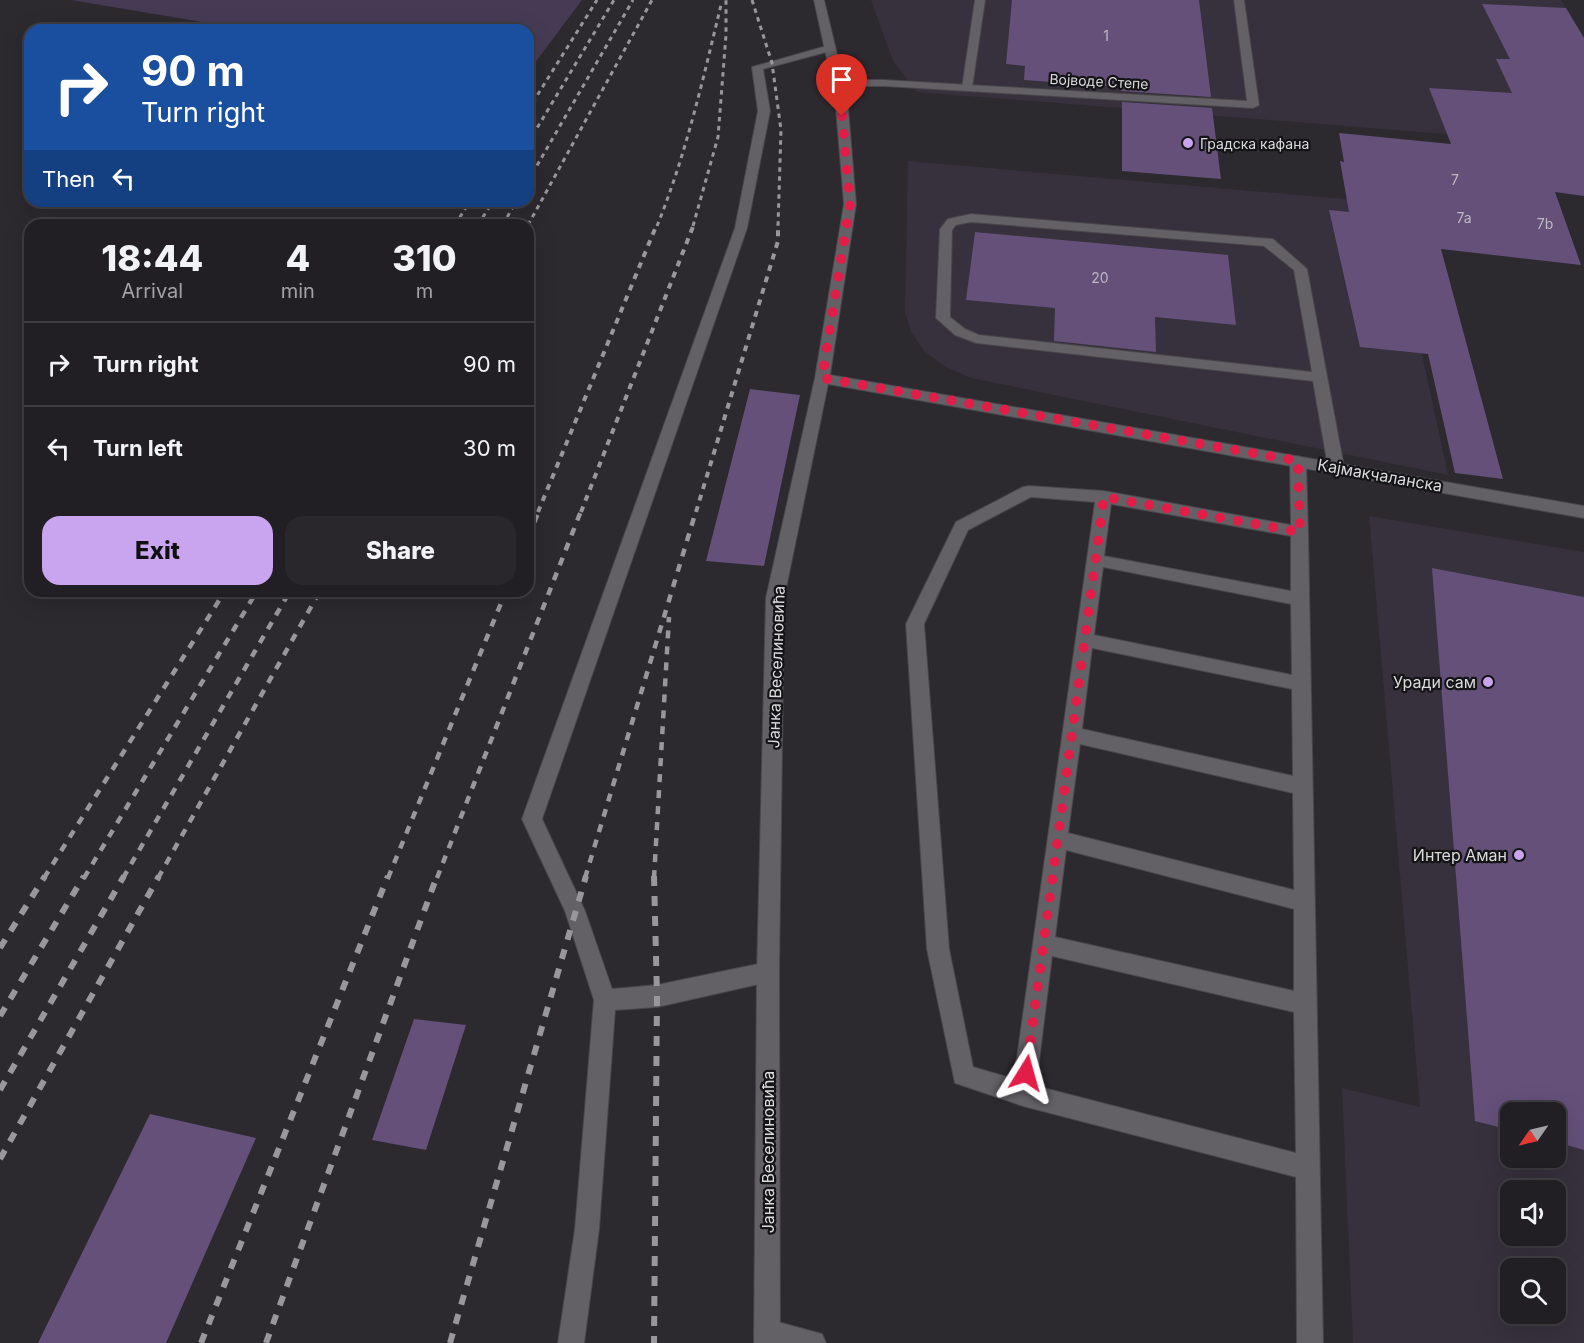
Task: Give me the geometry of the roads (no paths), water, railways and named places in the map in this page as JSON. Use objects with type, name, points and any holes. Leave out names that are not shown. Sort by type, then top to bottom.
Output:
[{"type":"main road","name":"Јанка Веселиновића","points":[[767,1338],[768,972],[775,598],[822,378],[850,204],[838,83],[819,0]]},
{"type":"main road","points":[[967,88],[980,0]]},
{"type":"main road","name":"Војводе Степе","points":[[838,83],[884,83],[1253,105],[1239,0]]},
{"type":"main road","points":[[571,1343],[587,1229],[605,1000],[574,911],[532,819],[741,228],[764,111],[757,67],[830,48]]},
{"type":"main road","points":[[1320,377],[976,339],[960,332],[944,318],[946,229],[952,222],[971,218],[1268,242],[1300,269],[1320,377],[1336,467]]},
{"type":"main road","name":"Кајмакчаланска","points":[[822,378],[1584,512]]},
{"type":"main road","points":[[1298,461],[1310,1343]]},
{"type":"main road","points":[[1300,532],[1104,497],[1029,490],[962,526],[915,624],[938,949],[963,1075],[1023,1094],[1308,1168]]},
{"type":"main road","points":[[1023,1094],[1104,497]]},
{"type":"main road","points":[[1096,560],[1300,599]]},
{"type":"main road","points":[[1084,640],[1302,684]]},
{"type":"main road","points":[[1072,735],[1303,787]]},
{"type":"main road","points":[[1058,839],[1305,902]]},
{"type":"main road","points":[[1044,944],[1306,1004]]},
{"type":"main road","points":[[605,1000],[657,996],[768,972]]},
{"type":"main road","points":[[767,1338],[813,1343]]},
{"type":"railway","points":[[534,100],[597,0]]},
{"type":"railway","points":[[534,133],[614,0]]},
{"type":"railway","points":[[534,171],[633,0]]},
{"type":"railway","points":[[531,219],[652,0]]},
{"type":"railway","points":[[693,226],[718,137],[726,35],[726,0]]},
{"type":"railway","points":[[752,0],[772,63],[781,130],[778,226]]},
{"type":"railway","points":[[657,226],[685,144],[721,5]]},
{"type":"railway","points":[[459,219],[466,207]]},
{"type":"railway","points":[[482,219],[489,207]]},
{"type":"railway","points":[[506,219],[513,207]]},
{"type":"railway","points":[[538,512],[657,224]]},
{"type":"railway","points":[[581,512],[694,224]]},
{"type":"railway","points":[[696,512],[778,241],[778,226]]},
{"type":"railway","points":[[534,523],[539,511]]},
{"type":"railway","points":[[437,878],[581,511]]},
{"type":"railway","points":[[585,878],[696,511]]},
{"type":"railway","points":[[44,878],[221,597]]},
{"type":"railway","points":[[84,878],[253,597]]},
{"type":"railway","points":[[123,878],[287,597]]},
{"type":"railway","points":[[158,878],[317,597]]},
{"type":"railway","points":[[388,878],[504,597]]},
{"type":"railway","points":[[654,877],[669,617]]},
{"type":"railway","points":[[0,948],[45,876]]},
{"type":"railway","points":[[0,1016],[84,876]]},
{"type":"railway","points":[[0,1090],[124,876]]},
{"type":"railway","points":[[0,1159],[159,876]]},
{"type":"railway","points":[[201,1343],[388,876]]},
{"type":"railway","points":[[266,1343],[437,876]]},
{"type":"railway","points":[[450,1343],[586,876]]},
{"type":"railway","points":[[654,877],[657,996],[654,1343]]},
{"type":"place","name":"Градска кафана","points":[[1188,143]]},
{"type":"place","name":"Уради сам","points":[[1488,682]]},
{"type":"place","name":"Интер Аман","points":[[1519,855]]}]
